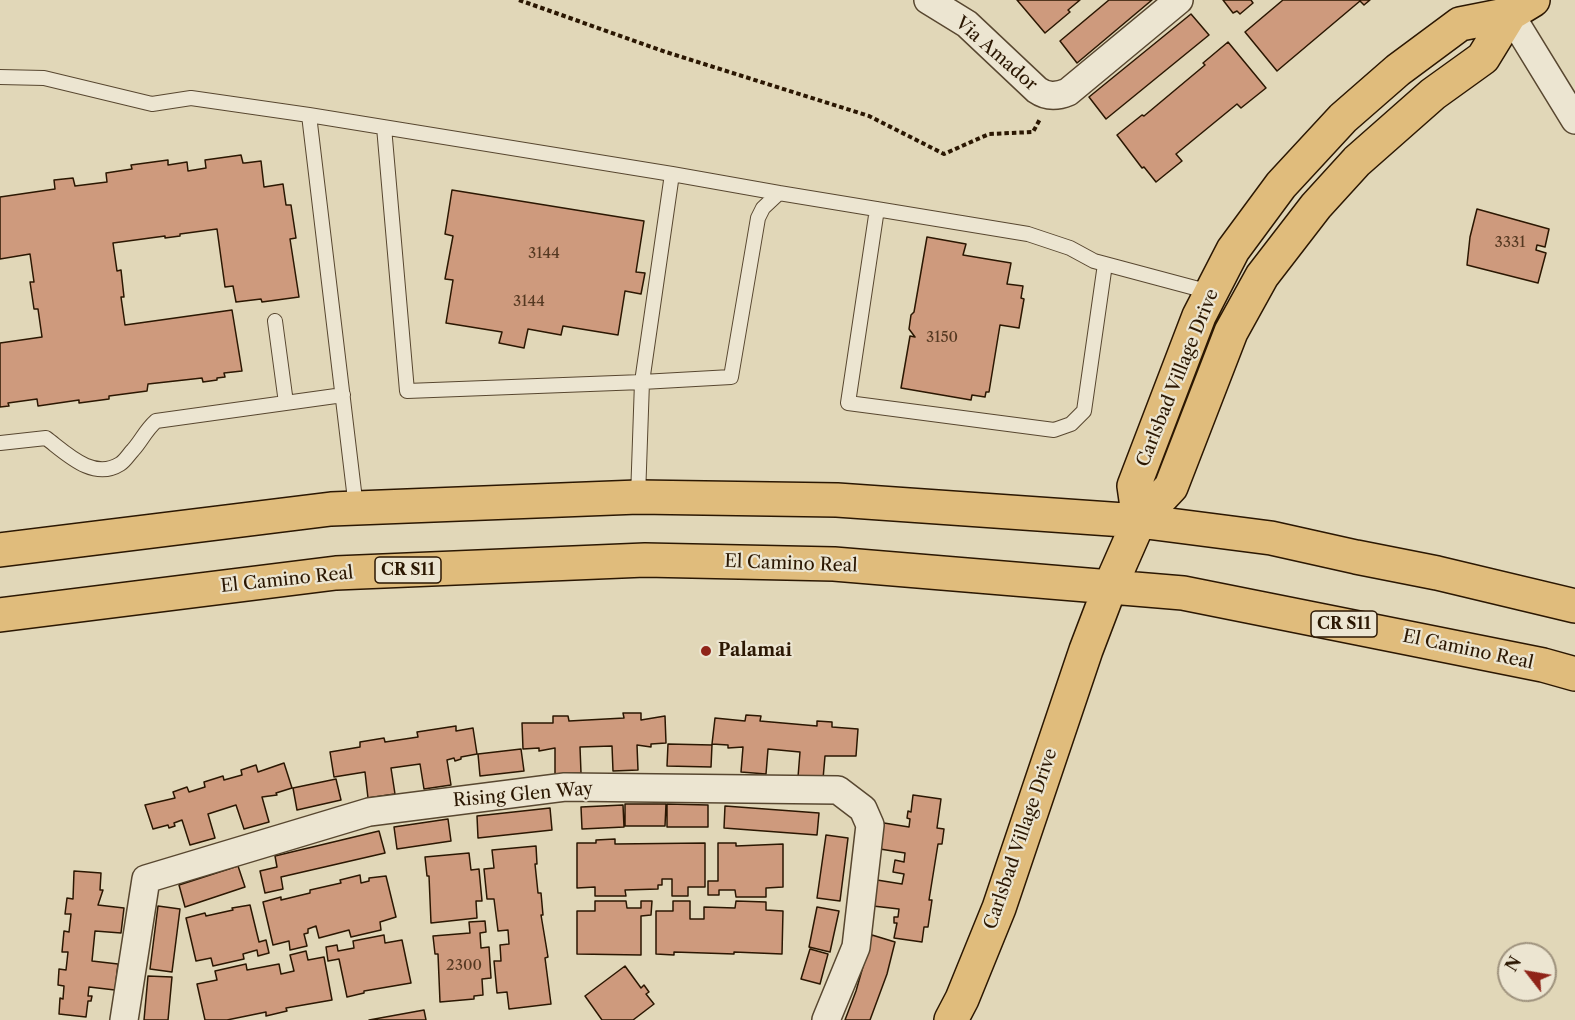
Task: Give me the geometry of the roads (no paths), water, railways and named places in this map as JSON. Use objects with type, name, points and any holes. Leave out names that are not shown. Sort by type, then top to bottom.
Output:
[{"type":"main road","name":"Carlsbad Village Drive","points":[[1139,521],[1134,486],[1185,351],[1210,292],[1233,250],[1281,185],[1343,118],[1398,70],[1460,24],[1522,7]]},
{"type":"main road","name":"Carlsbad Village Drive","points":[[951,1020],[962,999],[999,908],[1086,650],[1110,587],[1139,521],[1171,487],[1231,332],[1262,276],[1316,206],[1357,161],[1433,94],[1483,58],[1522,7]]},
{"type":"main road","points":[[0,550],[225,521],[356,507],[638,497],[837,500],[1139,521],[1271,538],[1437,573],[1575,606]]},
{"type":"main road","name":"El Camino Real","points":[[0,615],[336,573],[645,560],[834,564],[1194,595],[1543,665],[1575,674]]},
{"type":"street","name":"Via Amador","points":[[928,0],[967,24],[1044,95],[1059,94],[1179,0]]},
{"type":"street","points":[[1522,7],[1575,120]]},
{"type":"street","name":"Rising Glen Way","points":[[124,1020],[146,879],[369,812],[565,787],[838,790],[863,809],[870,825],[856,947],[826,1020]]},
{"type":"lane","points":[[0,77],[44,78],[152,104],[191,98],[309,115],[1028,234],[1070,248],[1094,261],[1210,292]]},
{"type":"lane","points":[[309,115],[356,507]]},
{"type":"lane","points":[[384,127],[407,391],[731,377],[759,218],[763,208],[778,193]]},
{"type":"lane","points":[[638,497],[642,382],[672,174]]},
{"type":"lane","points":[[877,209],[848,403],[1053,430],[1071,424],[1084,411],[1105,264]]},
{"type":"lane","points":[[275,321],[286,403]]},
{"type":"lane","points":[[0,443],[46,438],[89,468],[102,470],[120,464],[144,432],[156,421],[342,395]]},
{"type":"place","name":"Palamai","points":[[706,651]]}]
